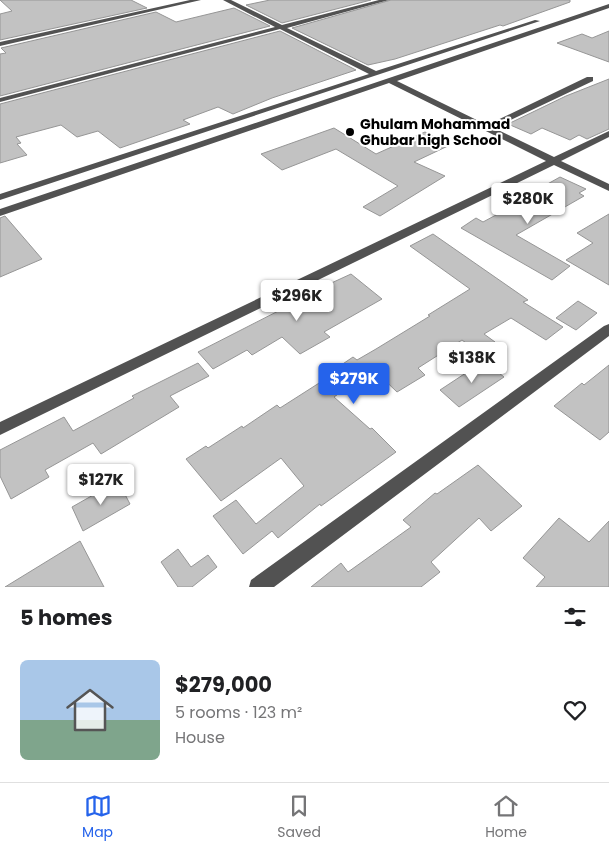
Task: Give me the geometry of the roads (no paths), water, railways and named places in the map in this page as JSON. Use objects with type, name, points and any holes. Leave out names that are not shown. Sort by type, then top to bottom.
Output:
[{"type":"street","points":[[0,44],[198,0]]},
{"type":"street","points":[[226,0],[376,74]]},
{"type":"street","points":[[0,100],[386,0]]},
{"type":"street","points":[[0,197],[601,0]]},
{"type":"street","points":[[0,213],[609,6]]},
{"type":"street","points":[[470,43],[483,48]]},
{"type":"street","points":[[488,128],[590,79]]},
{"type":"street","points":[[391,81],[609,188]]},
{"type":"street","points":[[282,104],[294,112]]},
{"type":"street","points":[[0,429],[609,134]]},
{"type":"street","points":[[258,587],[609,329]]},
{"type":"place","name":"Ghulam Mohammad Ghubar high School","points":[[350,132]]}]
